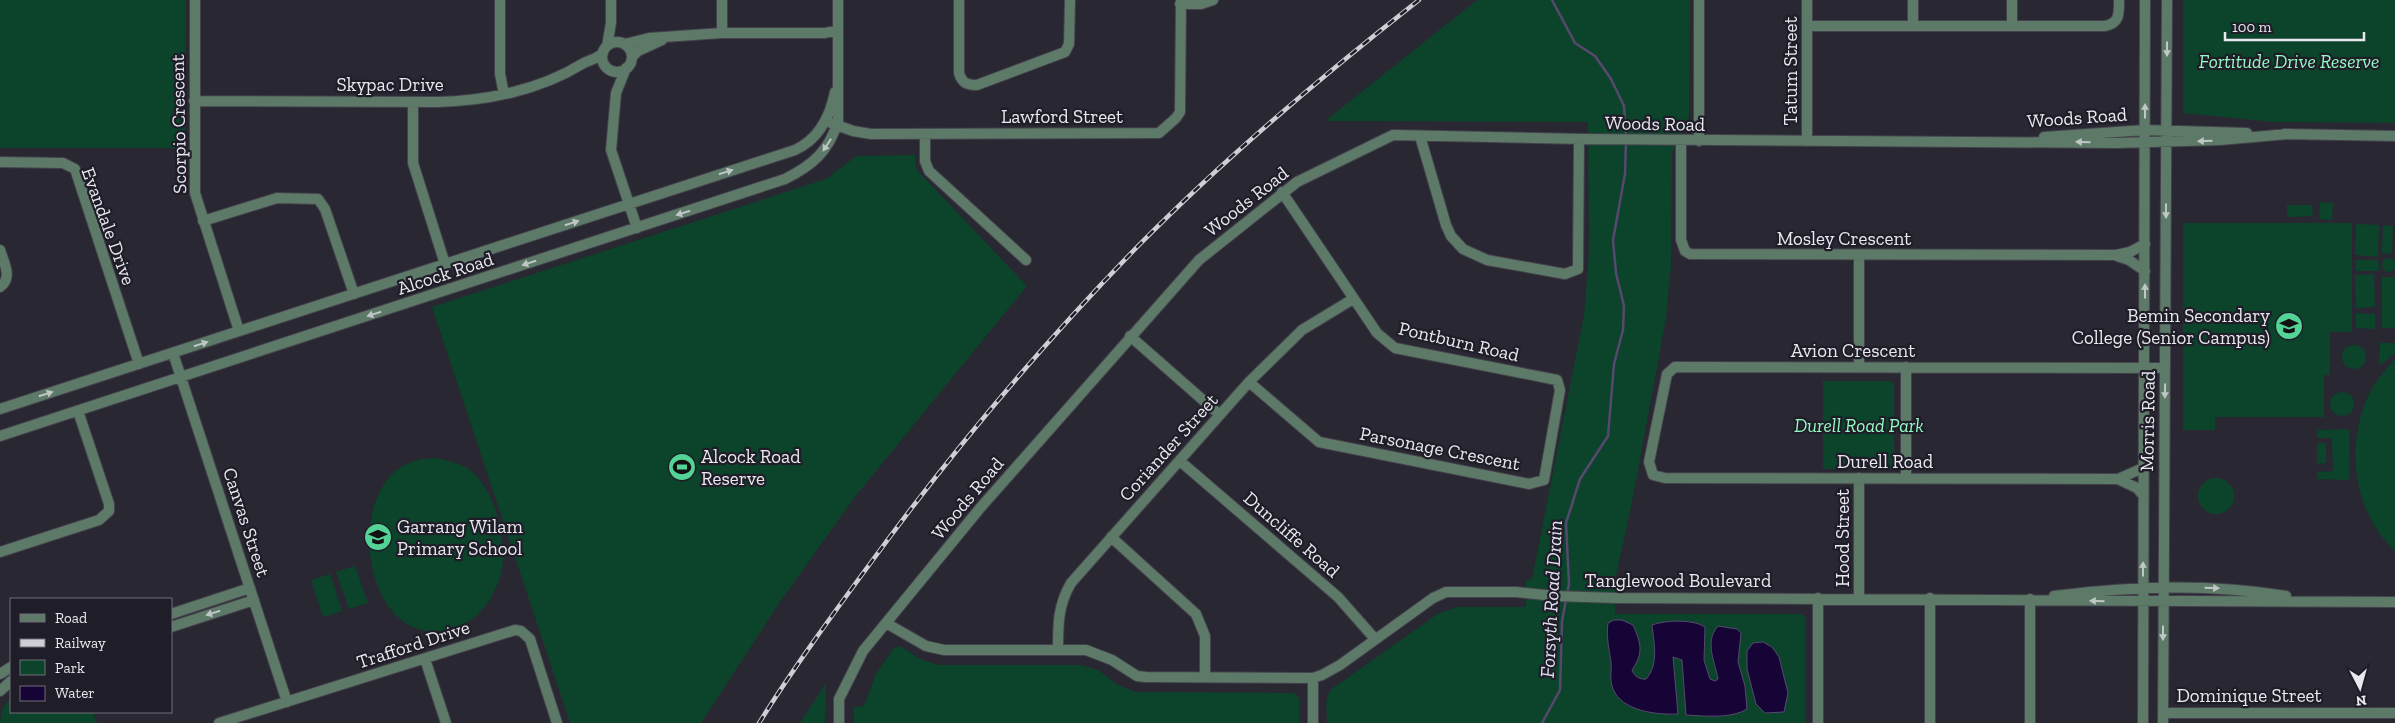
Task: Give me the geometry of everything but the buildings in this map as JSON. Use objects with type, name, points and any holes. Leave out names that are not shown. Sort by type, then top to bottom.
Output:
[{"type":"street","name":"Scorpio Crescent","points":[[195,0],[194,188],[239,331]]},
{"type":"street","points":[[500,0],[500,74],[504,94]]},
{"type":"street","points":[[611,0],[611,23],[603,60],[609,68],[616,93]]},
{"type":"street","points":[[722,0],[722,33]]},
{"type":"street","name":"Alcock Road","points":[[0,436],[785,179],[803,170],[817,159],[831,138],[839,111],[837,81],[838,0]]},
{"type":"street","points":[[959,0],[959,73],[964,83],[977,85],[1065,52],[1070,40],[1070,0]]},
{"type":"street","points":[[1180,2],[1201,4],[1213,0]]},
{"type":"street","points":[[1699,0],[1699,141]]},
{"type":"street","name":"Tatum Street","points":[[1807,0],[1807,141]]},
{"type":"street","points":[[1912,0],[1912,26]]},
{"type":"street","points":[[2012,0],[2012,26]]},
{"type":"street","points":[[1807,26],[2106,26],[2116,22],[2119,0]]},
{"type":"street","name":"Morris Road","points":[[2143,723],[2145,0]]},
{"type":"street","name":"Morris Road","points":[[2163,718],[2167,0]]},
{"type":"street","name":"Lawford Street","points":[[825,121],[864,133],[1159,133],[1180,112],[1180,2]]},
{"type":"street","points":[[611,23],[632,57]]},
{"type":"street","points":[[605,50],[614,42],[624,44],[649,38],[722,33],[825,33],[838,30]]},
{"type":"street","points":[[637,228],[611,150],[616,93],[632,57],[638,51],[665,38]]},
{"type":"street","name":"Skypac Drive","points":[[194,101],[461,101],[504,94],[540,83],[580,66],[605,50]]},
{"type":"street","name":"Skypac Drive","points":[[580,66],[609,68]]},
{"type":"street","points":[[609,68],[619,71],[626,68]]},
{"type":"street","name":"Alcock Road","points":[[0,409],[795,150],[810,141],[825,121],[833,102],[837,81]]},
{"type":"street","points":[[413,102],[413,163],[445,264]]},
{"type":"street","name":"Woods Road","points":[[1991,142],[2080,133],[2145,130],[2288,134]]},
{"type":"street","points":[[926,134],[925,161],[929,171],[1026,260]]},
{"type":"street","points":[[2288,134],[2395,136]]},
{"type":"street","name":"Woods Road","points":[[839,723],[839,699],[862,651],[982,507],[1198,260],[1297,182],[1393,136],[1699,141],[2145,142],[2220,140],[2288,134]]},
{"type":"street","points":[[1420,136],[1446,225],[1451,236],[1463,249],[1487,260],[1565,274],[1578,269],[1581,139]]},
{"type":"street","name":"Mosley Crescent","points":[[1681,140],[1681,240],[1685,251],[1690,254],[2116,256],[2130,252],[2145,244]]},
{"type":"street","name":"Evandale Drive","points":[[0,162],[64,164],[74,169],[138,364]]},
{"type":"street","name":"Pontburn Road","points":[[1282,192],[1377,333],[1395,348],[1557,380]]},
{"type":"street","points":[[203,221],[277,198],[318,199],[325,209],[354,294]]},
{"type":"street","points":[[0,250],[8,276],[6,282],[0,287]]},
{"type":"street","points":[[1859,255],[1859,367]]},
{"type":"street","name":"Mosley Crescent","points":[[2116,256],[2129,260],[2145,271]]},
{"type":"street","name":"Coriander Street","points":[[1058,649],[1058,612],[1063,597],[1071,583],[1249,382],[1302,330],[1353,298]]},
{"type":"street","points":[[1130,336],[1220,415]]},
{"type":"street","name":"Canvas Street","points":[[173,353],[287,702]]},
{"type":"street","name":"Avion Crescent","points":[[1653,474],[1649,462],[1666,381],[1670,370],[1675,368],[2165,368]]},
{"type":"street","points":[[1906,368],[1906,478]]},
{"type":"street","name":"Parsonage Crescent","points":[[1249,382],[1319,442],[1529,484],[1544,480],[1560,390],[1557,380]]},
{"type":"street","points":[[0,552],[99,520],[109,511],[109,504],[78,411]]},
{"type":"street","name":"Duncliffe Road","points":[[1180,461],[1338,597],[1374,639]]},
{"type":"street","name":"Durell Road","points":[[1653,474],[1664,478],[2118,479],[2143,468]]},
{"type":"street","name":"Hood Street","points":[[1859,478],[1859,598]]},
{"type":"street","name":"Durell Road","points":[[2118,479],[2137,488],[2143,495]]},
{"type":"street","points":[[1111,537],[1196,614],[1205,636],[1206,677]]},
{"type":"street","name":"Tanglewood Boulevard","points":[[2030,599],[2075,593],[2163,587],[2227,589],[2310,600]]},
{"type":"street","points":[[172,614],[250,588]]},
{"type":"street","name":"Tanglewood Boulevard","points":[[886,623],[926,646],[944,650],[1058,649],[1096,653],[1137,676],[1313,678],[1330,672],[1440,594],[1469,591],[1617,598],[2310,600]]},
{"type":"street","points":[[1818,598],[1818,723]]},
{"type":"street","points":[[1930,598],[1930,723]]},
{"type":"street","points":[[2030,599],[2030,723]]},
{"type":"street","points":[[172,627],[254,600]]},
{"type":"street","points":[[2310,600],[2395,602]]},
{"type":"street","name":"Trafford Drive","points":[[220,723],[511,631],[522,630],[530,638],[557,723]]},
{"type":"street","points":[[425,659],[446,723]]},
{"type":"street","points":[[1313,678],[1314,723]]},
{"type":"street","name":"Dominique Street","points":[[2163,718],[2395,713]]},
{"type":"green space","points":[[0,0],[186,0],[185,148],[0,148]]},
{"type":"green space","points":[[1477,0],[1690,0],[1689,117],[1672,152],[1671,266],[1666,318],[1633,497],[1616,576],[1615,614],[1802,614],[1805,618],[1805,723],[1327,723],[1326,706],[1330,691],[1334,687],[1439,613],[1458,607],[1526,607],[1526,580],[1532,579],[1584,315],[1589,254],[1588,122],[1325,121]]},
{"type":"green space","name":"Fortitude Drive Reserve","points":[[2183,0],[2395,0],[2395,123],[2274,122],[2183,113]]},
{"type":"green space","name":"Alcock Road Reserve","points":[[915,155],[916,169],[1027,286],[854,498],[780,602],[701,723],[570,723],[432,307],[826,179],[856,156]]},
{"type":"green space","points":[[2320,202],[2333,203],[2332,220],[2319,219]]},
{"type":"green space","points":[[2287,205],[2312,205],[2313,216],[2287,217]]},
{"type":"green space","points":[[2183,223],[2352,223],[2352,332],[2330,332],[2330,375],[2324,375],[2324,417],[2215,417],[2215,430],[2183,430]]},
{"type":"green space","points":[[2356,224],[2379,225],[2378,257],[2355,255]]},
{"type":"green space","points":[[2383,225],[2393,226],[2392,254],[2382,253]]},
{"type":"green space","points":[[2386,258],[2392,258],[2396,265],[2392,272],[2386,272],[2382,268],[2382,262]]},
{"type":"green space","points":[[2356,260],[2378,260],[2379,271],[2356,271]]},
{"type":"green space","points":[[2374,274],[2375,307],[2356,308],[2355,275]]},
{"type":"green space","points":[[2382,277],[2395,277],[2395,328],[2382,328]]},
{"type":"green space","points":[[2356,313],[2375,314],[2375,329],[2356,328]]},
{"type":"green space","points":[[2380,343],[2395,343],[2395,353],[2382,364],[2379,364]]},
{"type":"green space","points":[[2354,345],[2363,348],[2366,357],[2363,366],[2354,369],[2345,366],[2342,357],[2345,348]]},
{"type":"green space","points":[[2395,359],[2395,551],[2381,535],[2370,517],[2362,497],[2355,455],[2357,433],[2362,412],[2370,392]]},
{"type":"green space","name":"Durell Road Park","points":[[1823,381],[1890,381],[1894,385],[1894,465],[1890,469],[1823,469]]},
{"type":"green space","points":[[2342,392],[2347,393],[2353,399],[2353,409],[2347,415],[2342,416],[2337,415],[2331,409],[2330,404],[2331,399],[2337,393]]},
{"type":"green space","points":[[2347,429],[2350,432],[2349,480],[2317,479],[2317,472],[2333,471],[2332,438],[2317,438],[2318,430]]},
{"type":"green space","points":[[2317,443],[2326,443],[2326,463],[2317,464]]},
{"type":"green space","points":[[437,458],[463,466],[473,473],[484,485],[498,517],[503,552],[500,577],[489,601],[471,620],[447,630],[417,629],[395,613],[379,589],[371,558],[370,526],[378,496],[394,473],[418,460]]},
{"type":"green space","points":[[2216,478],[2228,484],[2234,496],[2228,508],[2216,514],[2204,508],[2198,496],[2204,484]]},
{"type":"green space","points":[[355,566],[368,603],[349,609],[336,572]]},
{"type":"green space","points":[[330,574],[342,611],[323,617],[311,580]]},
{"type":"green space","points":[[900,646],[920,659],[938,665],[1080,665],[1098,670],[1118,685],[1136,692],[1294,693],[1299,698],[1299,723],[854,723],[854,707],[864,706],[876,674],[894,648]]},
{"type":"green space","points":[[826,683],[825,723],[800,723]]},
{"type":"green space","points":[[10,698],[10,713],[93,713],[97,723],[0,723],[2,710]]},
{"type":"water","points":[[1614,620],[1622,620],[1633,625],[1638,638],[1640,653],[1632,670],[1636,676],[1644,679],[1650,673],[1654,661],[1652,625],[1679,621],[1700,624],[1705,627],[1704,660],[1710,679],[1715,681],[1718,679],[1711,645],[1714,632],[1718,626],[1737,629],[1741,633],[1738,662],[1745,686],[1747,709],[1725,716],[1686,715],[1682,660],[1673,657],[1678,714],[1660,714],[1641,710],[1624,702],[1617,696],[1611,682],[1607,628],[1608,623]]},
{"type":"water","points":[[1763,642],[1772,647],[1779,657],[1788,693],[1784,712],[1765,713],[1756,704],[1747,669],[1747,651],[1753,643]]},
{"type":"waterway","name":"Forsyth Road Drain","points":[[1552,0],[1575,43],[1595,56],[1611,79],[1624,106],[1626,136]]},
{"type":"waterway","name":"Forsyth Road Drain","points":[[1567,594],[1569,584],[1566,523],[1580,479],[1608,436],[1614,364],[1623,330],[1624,306],[1616,273],[1613,240],[1625,174],[1626,142]]},
{"type":"waterway","name":"Forsyth Road Drain","points":[[1542,723],[1560,690],[1562,621],[1566,600]]},
{"type":"railway","points":[[759,723],[857,581],[935,478],[1034,358],[1104,281],[1173,211],[1241,148],[1311,87],[1419,0]]},
{"type":"place","name":"Bemin Secondary College (Senior Campus)","points":[[2289,326]]},
{"type":"place","name":"Alcock Road Reserve","points":[[682,467]]},
{"type":"place","name":"Garrang Wilam Primary School","points":[[378,537]]}]
